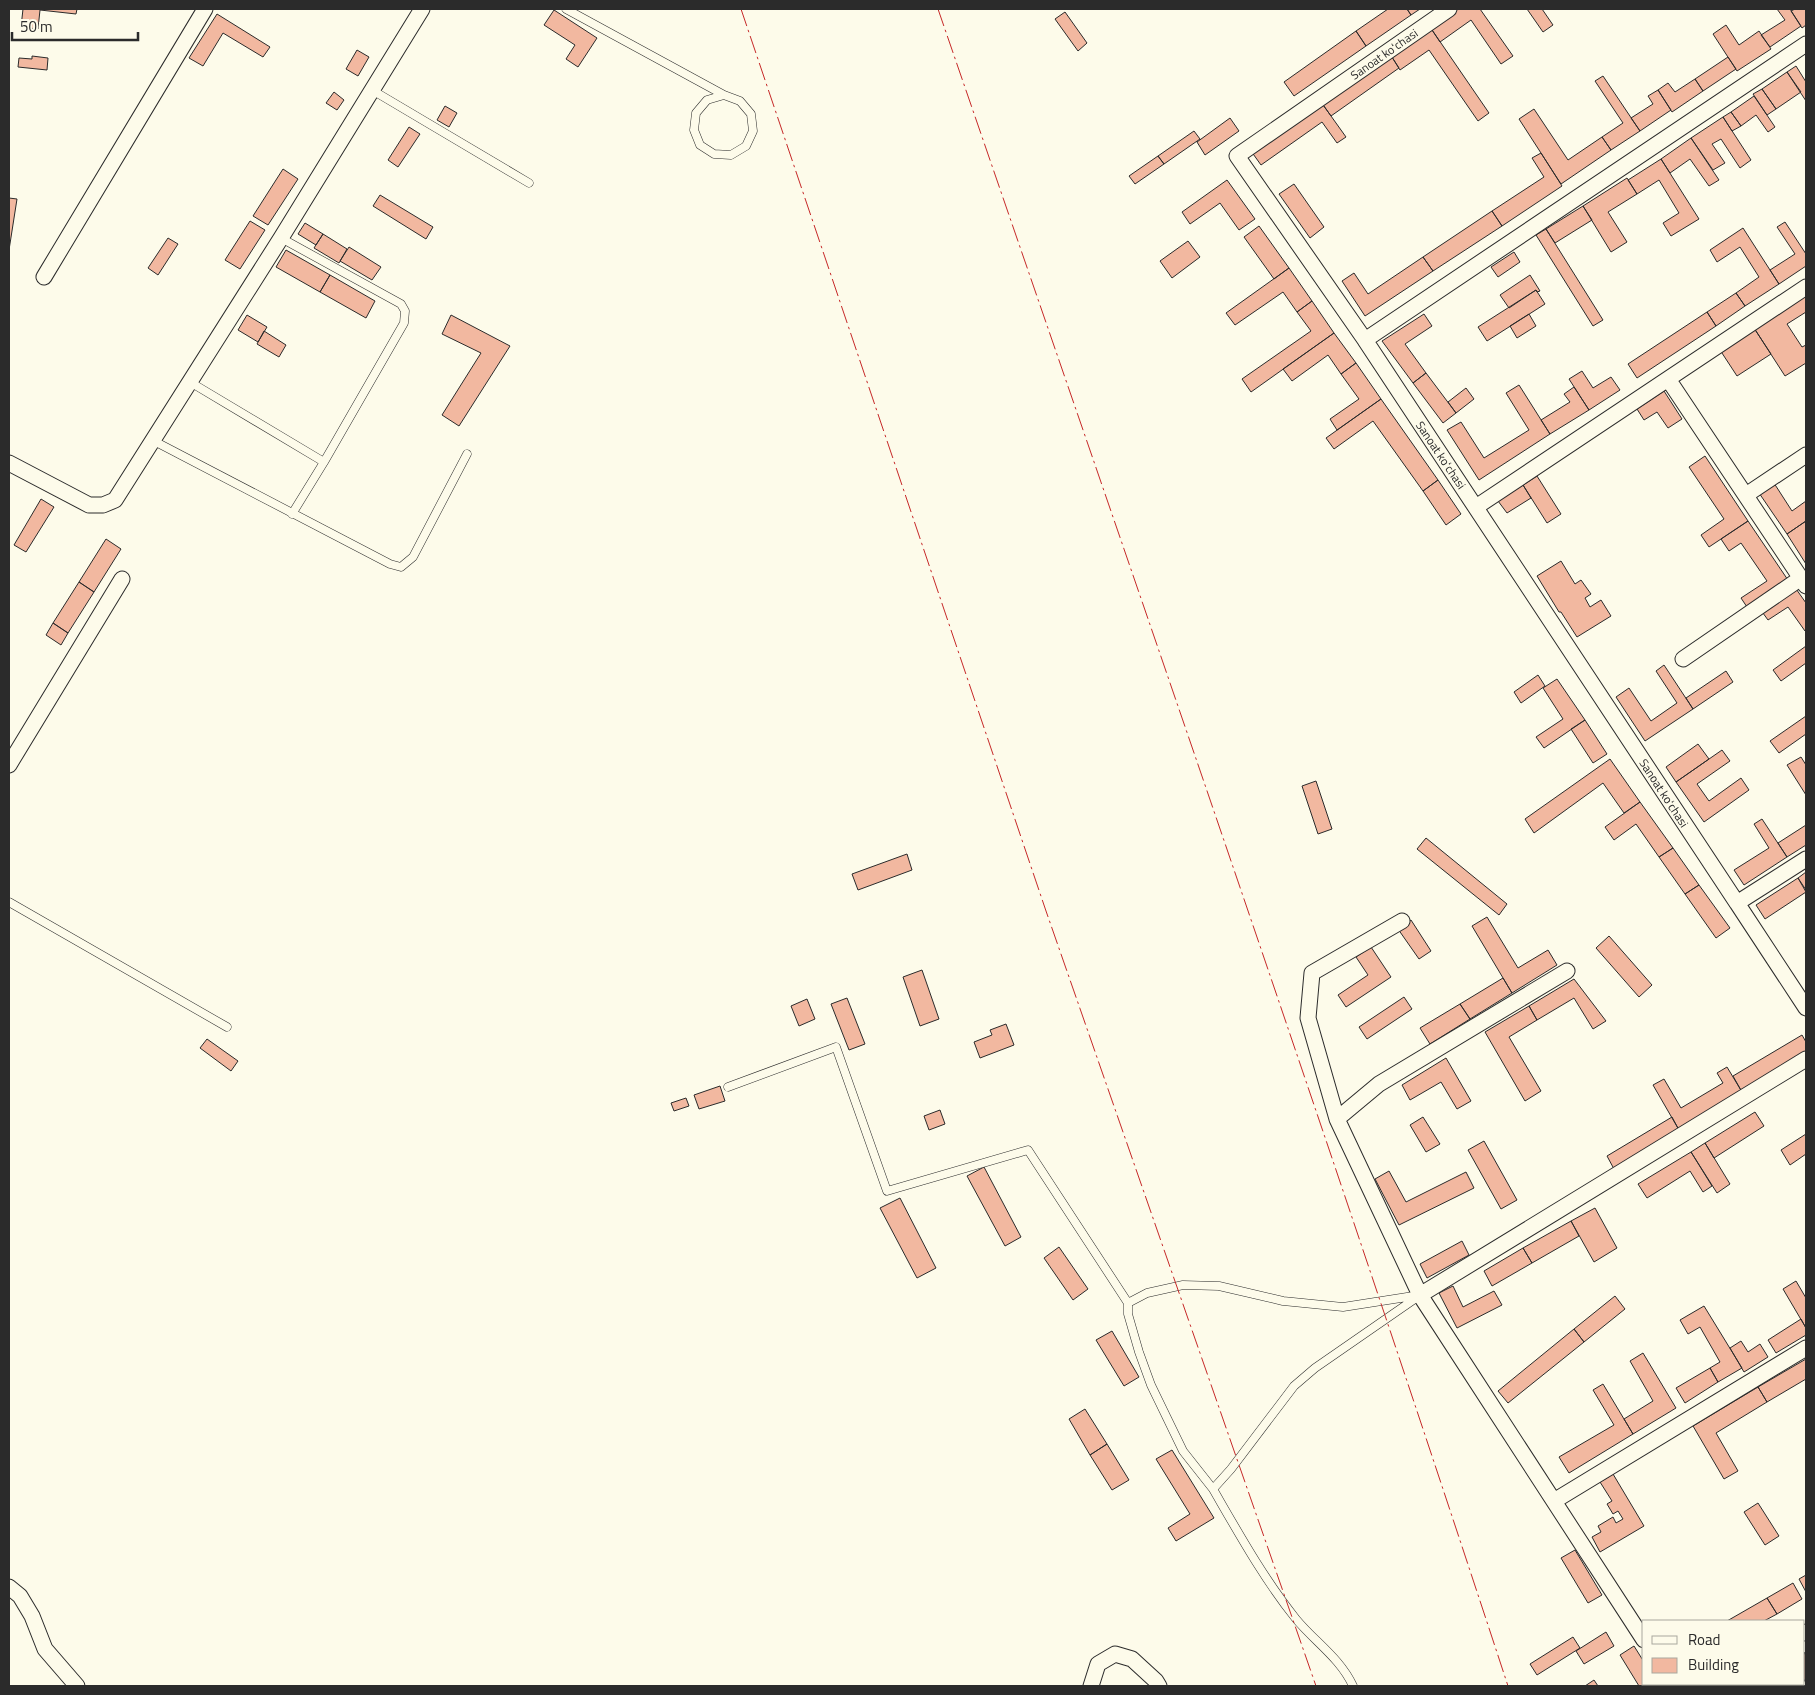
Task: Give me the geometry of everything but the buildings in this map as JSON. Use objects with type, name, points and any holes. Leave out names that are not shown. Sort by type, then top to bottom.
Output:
[{"type":"street","points":[[44,277],[205,9]]},
{"type":"street","points":[[9,462],[89,506],[103,505],[116,500],[422,9]]},
{"type":"street","name":"Sanoat koʻchasi","points":[[1449,9],[1237,156],[1365,340],[1806,1008]]},
{"type":"street","points":[[1365,340],[1806,44]]},
{"type":"street","points":[[1476,507],[1806,286]]},
{"type":"street","points":[[1668,378],[1804,582],[1683,659]]},
{"type":"street","points":[[1746,495],[1806,455]]},
{"type":"street","points":[[9,765],[122,579]]},
{"type":"street","points":[[1737,904],[1806,859]]},
{"type":"street","points":[[1402,921],[1312,973],[1308,1018],[1337,1119],[1420,1295],[1642,1637]]},
{"type":"street","points":[[1337,1119],[1379,1084],[1568,971]]},
{"type":"street","points":[[1420,1295],[1806,1059]]},
{"type":"street","points":[[1554,1501],[1806,1348]]},
{"type":"street","points":[[9,1587],[20,1596],[32,1616],[45,1649],[77,1686]]},
{"type":"street","points":[[1091,1686],[1098,1664],[1115,1654],[1132,1659],[1159,1686]]},
{"type":"lane","points":[[566,9],[724,96],[740,101],[751,114],[753,130],[746,146],[731,155],[714,154],[700,145],[694,130],[696,113],[707,100],[724,96]]},
{"type":"lane","points":[[372,90],[528,183]]},
{"type":"lane","points":[[281,238],[401,304],[405,311],[404,323],[292,514]]},
{"type":"lane","points":[[190,382],[324,462]]},
{"type":"lane","points":[[154,441],[390,564],[401,567],[413,557],[467,454]]},
{"type":"lane","points":[[9,902],[227,1027]]},
{"type":"lane","points":[[728,1087],[836,1047],[887,1191],[1028,1150],[1128,1303],[1128,1314],[1152,1385],[1183,1451],[1213,1489],[1263,1574],[1297,1620],[1331,1654],[1348,1676],[1353,1686]]},
{"type":"lane","points":[[1128,1303],[1147,1293],[1183,1285],[1219,1286],[1283,1302],[1344,1307],[1420,1295]]},
{"type":"lane","points":[[1213,1489],[1294,1386],[1315,1368],[1420,1295]]},
{"type":"power","points":[[741,9],[1046,911],[1316,1686]]},
{"type":"power","points":[[938,9],[1297,1056],[1508,1686]]}]
